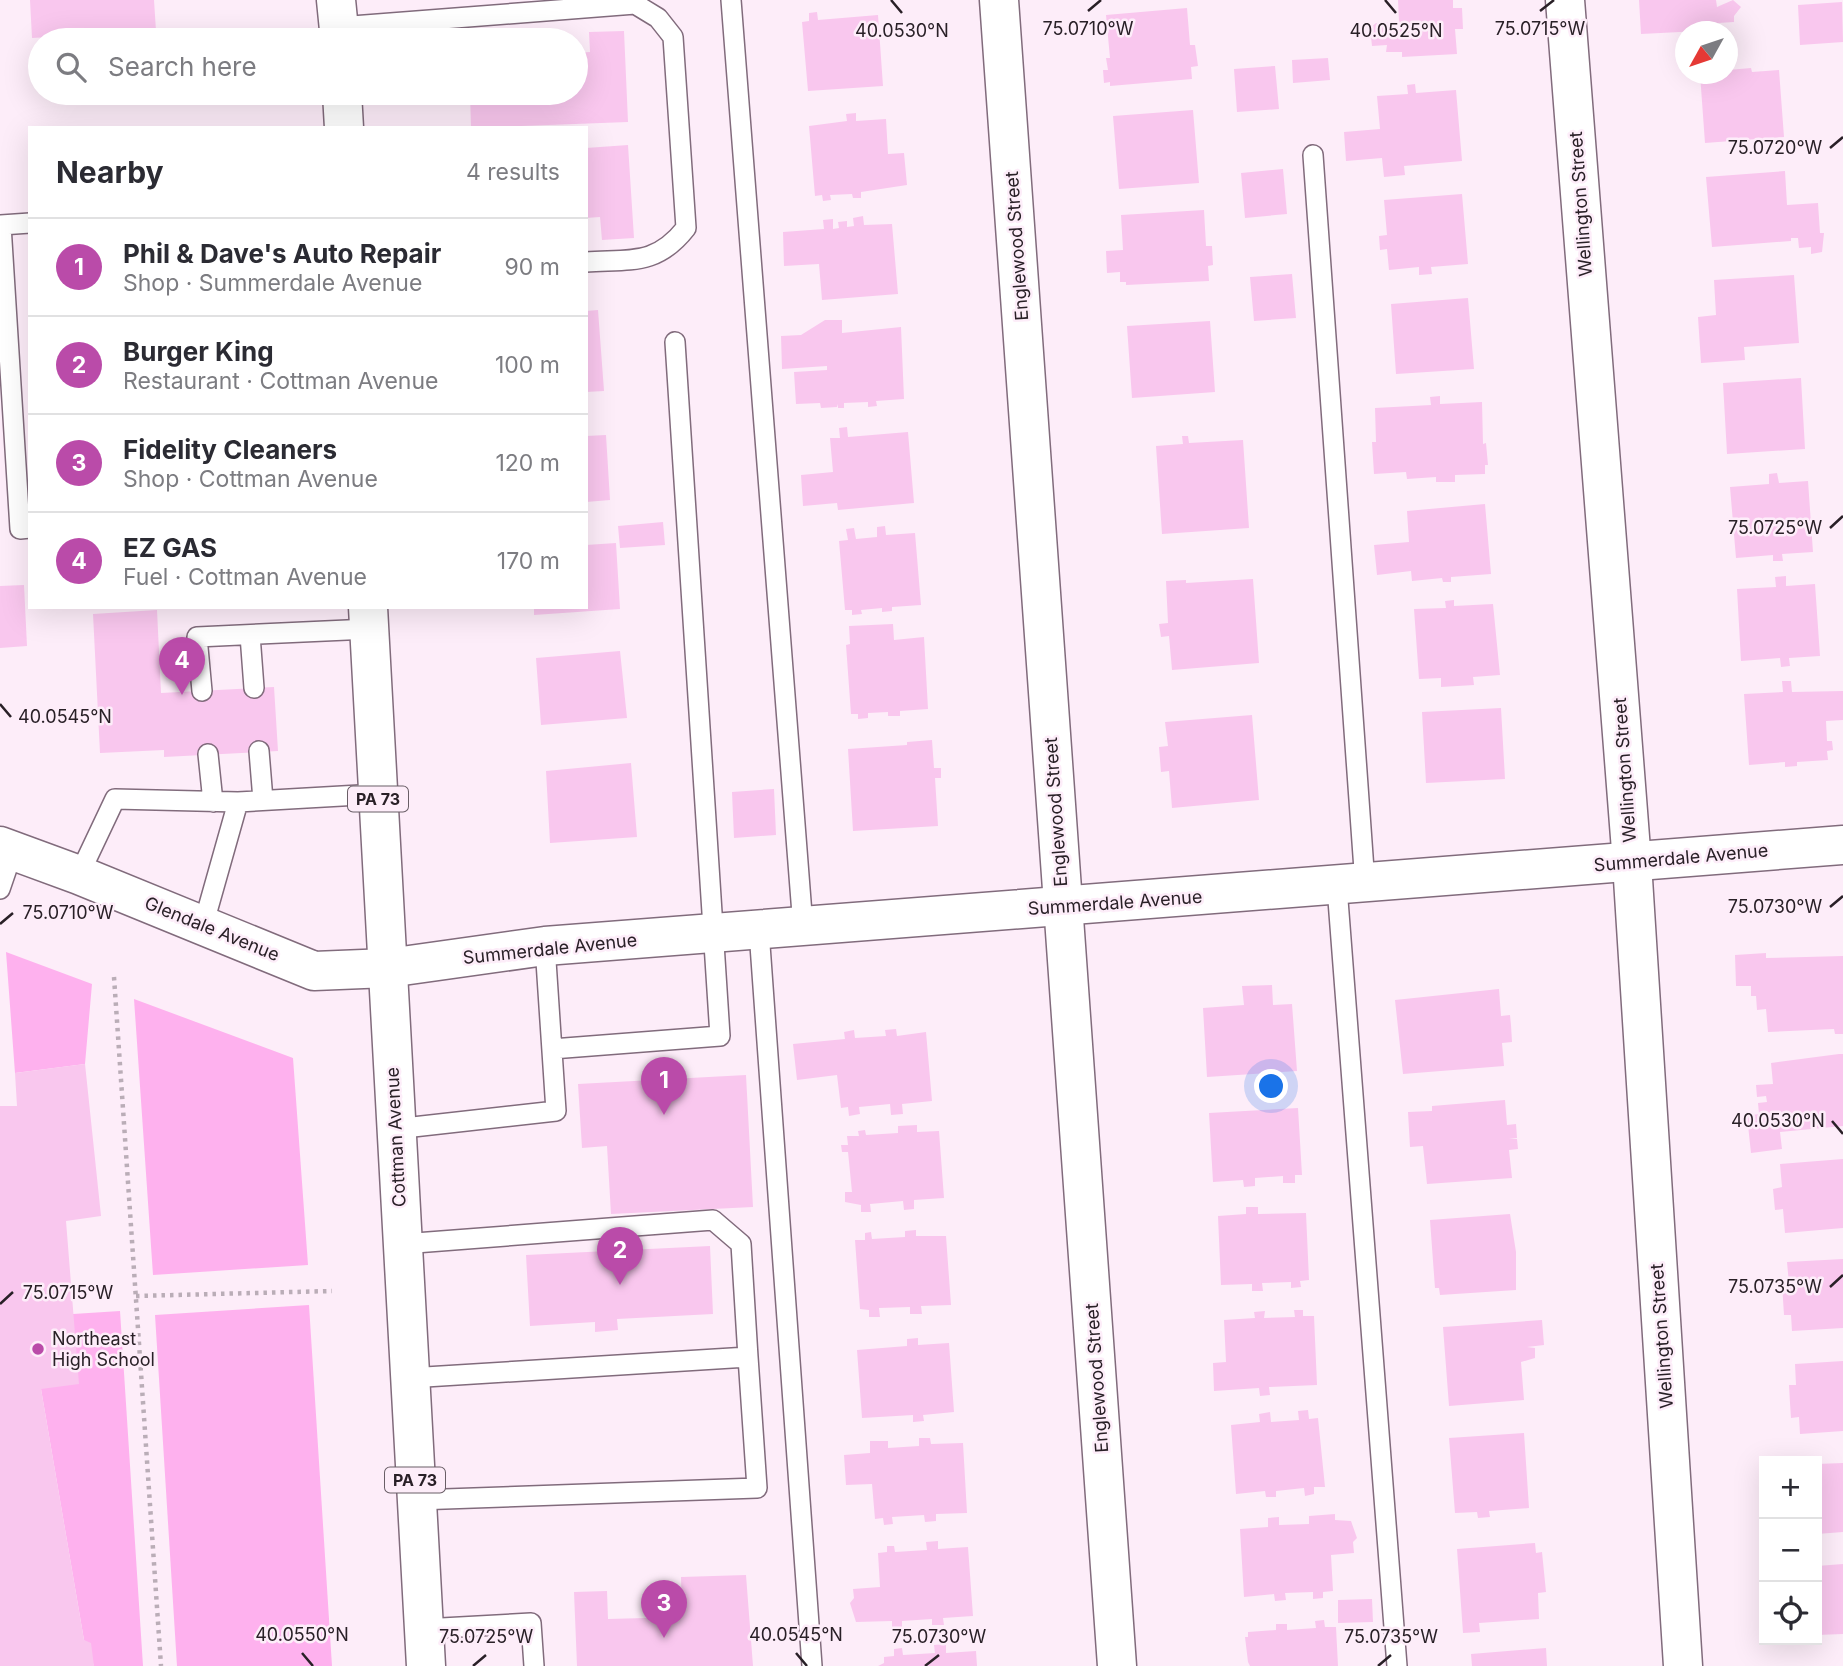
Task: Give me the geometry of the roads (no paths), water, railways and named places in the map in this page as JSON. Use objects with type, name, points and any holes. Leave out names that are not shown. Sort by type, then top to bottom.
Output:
[{"type":"street","name":"Englewood Street","points":[[999,0],[1117,1666]]},
{"type":"street","name":"Wellington Street","points":[[1565,0],[1632,863],[1683,1666]]},
{"type":"street","points":[[343,105],[344,126]]},
{"type":"street","name":"Cottman Avenue","points":[[369,618],[426,1666]]},
{"type":"street","name":"Summerdale Avenue","points":[[388,968],[545,946],[1351,886],[1843,845]]},
{"type":"street","name":"Glendale Avenue","points":[[6,849],[79,874],[314,971],[388,968]]},
{"type":"lane","points":[[731,0],[803,928]]},
{"type":"lane","points":[[338,22],[635,4],[658,18],[673,37],[685,228],[670,248],[647,258],[588,262]]},
{"type":"lane","points":[[1313,155],[1351,886],[1397,1666]]},
{"type":"lane","points":[[25,528],[1,225],[28,223]]},
{"type":"lane","points":[[552,1049],[720,1036],[676,342]]},
{"type":"lane","points":[[202,691],[197,637],[250,635],[369,618]]},
{"type":"lane","points":[[250,635],[254,688]]},
{"type":"lane","points":[[259,751],[263,800]]},
{"type":"lane","points":[[208,754],[213,802]]},
{"type":"lane","points":[[79,874],[115,799],[238,802],[377,794]]},
{"type":"lane","points":[[203,926],[238,802]]},
{"type":"lane","points":[[0,890],[6,849]]},
{"type":"lane","points":[[759,931],[812,1666]]},
{"type":"lane","points":[[395,1129],[556,1111],[545,946]]},
{"type":"lane","points":[[402,1244],[713,1220],[741,1244],[757,1488],[416,1500]]},
{"type":"lane","points":[[409,1378],[748,1357]]},
{"type":"lane","points":[[423,1629],[531,1623],[534,1666]]},
{"type":"place","name":"EZ GAS","points":[[182,695]]},
{"type":"place","name":"Phil & Dave's Auto Repair","points":[[664,1115]]},
{"type":"place","name":"Burger King","points":[[620,1285]]},
{"type":"place","name":"Northeast High School","points":[[38,1349]]},
{"type":"place","name":"Fidelity Cleaners","points":[[664,1638]]}]
